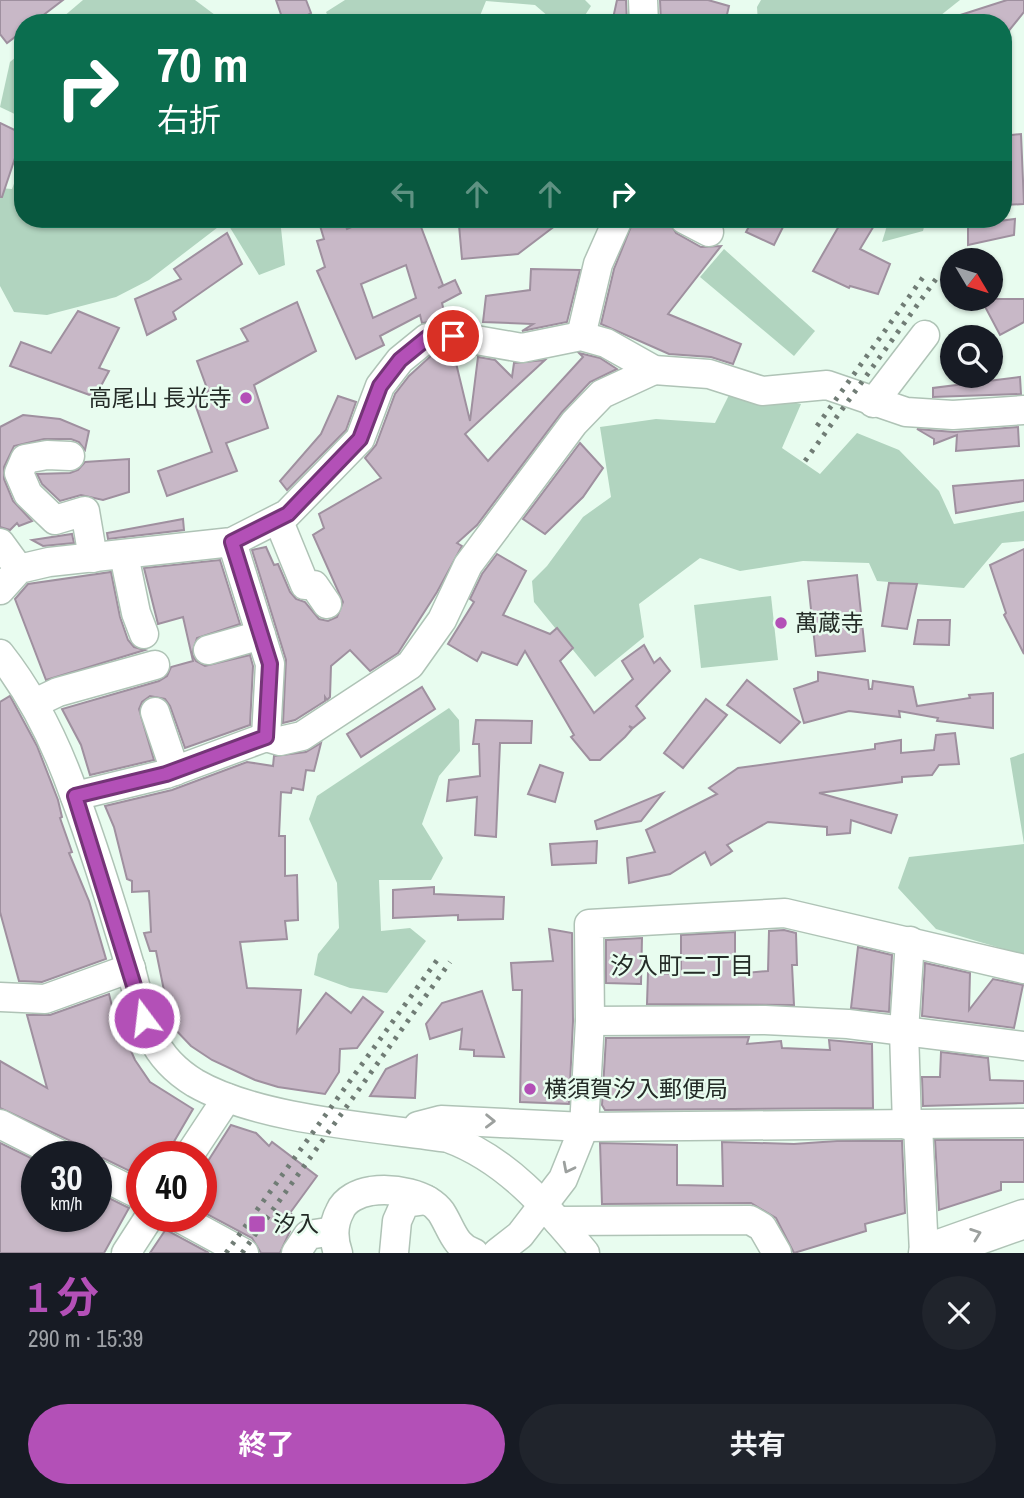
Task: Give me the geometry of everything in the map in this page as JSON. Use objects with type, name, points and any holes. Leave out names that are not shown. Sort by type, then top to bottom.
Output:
[{"type":"highway","points":[[926,1253],[1024,1219]]},
{"type":"street","points":[[581,336],[598,264],[614,228]]},
{"type":"street","points":[[701,228],[709,232]]},
{"type":"street","points":[[873,403],[925,335]]},
{"type":"street","points":[[0,590],[19,569],[232,542],[288,514],[360,439],[380,386],[400,360],[427,338],[453,336],[522,348],[581,336],[606,342],[654,370],[709,374],[762,391],[827,384],[873,403],[906,412],[953,415],[1024,410]]},
{"type":"street","points":[[75,796],[175,771],[266,737],[280,741],[302,736],[410,665],[442,620],[468,565],[574,423],[602,394],[654,370]]},
{"type":"street","points":[[69,456],[47,455],[25,459],[19,473],[28,494],[55,520],[85,511],[93,558]]},
{"type":"street","points":[[278,519],[305,585],[314,585],[327,604]]},
{"type":"street","points":[[232,542],[270,664],[266,737]]},
{"type":"street","points":[[0,543],[19,569]]},
{"type":"street","points":[[124,555],[136,613],[144,634]]},
{"type":"street","points":[[208,650],[261,635]]},
{"type":"street","points":[[0,654],[75,796],[131,968],[144,1018],[163,1055],[195,1082],[227,1098],[284,1114],[448,1138],[472,1147],[521,1184],[565,1235]]},
{"type":"street","points":[[19,692],[58,692],[155,665]]},
{"type":"street","points":[[155,712],[175,771]]},
{"type":"street","points":[[565,1235],[573,1161],[584,1127],[590,1021],[589,924],[785,913],[1024,969]]},
{"type":"street","points":[[910,941],[904,1031],[926,1253]]},
{"type":"street","points":[[0,998],[45,999],[131,968]]},
{"type":"street","points":[[590,1021],[765,1020],[904,1031],[1024,1046]]},
{"type":"street","points":[[199,1141],[227,1098]]},
{"type":"street","points":[[398,1131],[441,1120],[584,1127],[1024,1123]]},
{"type":"street","points":[[0,1124],[33,1141]]},
{"type":"street","points":[[296,1253],[308,1235],[336,1242],[340,1209],[357,1194],[376,1191],[419,1195],[427,1200],[440,1211],[454,1238],[464,1249],[474,1253]]},
{"type":"street","points":[[394,1253],[397,1221],[405,1203],[427,1200]]},
{"type":"street","points":[[497,1253],[520,1235],[565,1235],[750,1220],[762,1227],[777,1253]]},
{"type":"street","points":[[126,1253],[140,1232]]},
{"type":"street","points":[[205,1232],[244,1253]]},
{"type":"green space","points":[[83,0],[195,0],[214,14],[67,14]]},
{"type":"green space","points":[[345,0],[585,0],[591,6],[586,14],[546,14],[535,5],[486,1],[481,14],[326,12]]},
{"type":"green space","points":[[761,0],[960,0],[942,14],[757,14],[757,7]]},
{"type":"green space","points":[[14,59],[14,114],[0,107],[10,62]]},
{"type":"green space","points":[[14,184],[14,228],[217,228],[149,280],[116,297],[47,315],[14,312],[0,286],[0,188],[12,189]]},
{"type":"green space","points":[[230,228],[281,228],[285,265],[259,275]]},
{"type":"green space","points":[[886,228],[924,228],[923,231],[882,242]]},
{"type":"green space","points":[[724,249],[815,331],[794,356],[700,277]]},
{"type":"green space","points":[[732,389],[801,404],[782,448],[820,474],[857,433],[899,450],[939,491],[954,524],[1024,511],[1024,541],[1002,543],[964,588],[877,581],[869,563],[803,561],[740,571],[700,558],[639,604],[644,637],[595,677],[534,602],[532,581],[547,566],[583,517],[611,497],[600,427],[656,419],[715,423]]},
{"type":"green space","points":[[771,596],[778,660],[701,668],[694,605]]},
{"type":"green space","points":[[449,708],[459,720],[460,751],[439,776],[422,824],[443,858],[431,880],[379,880],[381,931],[410,928],[426,941],[387,993],[350,988],[314,975],[318,954],[339,928],[337,883],[309,819],[317,796]]},
{"type":"green space","points":[[1024,753],[1024,844],[1010,758]]},
{"type":"green space","points":[[1024,844],[1024,955],[936,929],[898,888],[909,857]]},
{"type":"building","points":[[0,0],[63,0],[45,14],[14,14],[14,38],[7,43],[0,34]]},
{"type":"building","points":[[276,0],[306,0],[311,13],[309,14],[281,14]]},
{"type":"building","points":[[617,0],[626,0],[627,14],[614,14]]},
{"type":"building","points":[[660,0],[708,0],[729,6],[727,14],[661,14]]},
{"type":"building","points":[[1007,0],[1024,0],[1024,12],[1012,27],[1012,14],[964,14]]},
{"type":"building","points":[[0,123],[14,130],[14,161],[0,197]]},
{"type":"building","points":[[1021,134],[1024,204],[1012,205],[1012,135]]},
{"type":"building","points":[[1012,219],[1015,219],[1014,235],[968,245],[968,228],[1012,228]]},
{"type":"building","points":[[321,228],[421,228],[443,285],[438,288],[455,280],[461,293],[442,303],[446,320],[422,323],[420,315],[380,336],[384,345],[356,359],[317,271],[325,267],[317,241],[324,239]],"holes":[[[406,265],[416,298],[373,318],[361,284]]]},
{"type":"building","points":[[459,228],[552,228],[518,254],[462,259]]},
{"type":"building","points":[[630,228],[673,228],[676,233],[701,247],[721,246],[668,314],[741,344],[733,364],[711,357],[669,354],[601,324],[614,269]]},
{"type":"building","points":[[748,228],[782,228],[774,245],[746,232]]},
{"type":"building","points":[[838,228],[873,228],[860,249],[890,264],[878,294],[850,286],[849,288],[813,271]]},
{"type":"building","points":[[227,233],[242,264],[173,312],[176,319],[147,335],[135,299],[181,279],[174,269]]},
{"type":"building","points":[[531,269],[580,270],[567,322],[522,331],[533,324],[483,322],[486,296],[530,290]]},
{"type":"building","points":[[1003,299],[1024,299],[1024,322],[1003,333],[1003,325],[995,325],[988,312],[1003,312]]},
{"type":"building","points":[[297,302],[316,351],[254,385],[268,428],[226,443],[237,471],[167,496],[158,471],[212,452],[195,404],[195,397],[208,391],[197,361],[248,341],[241,329]]},
{"type":"building","points":[[78,311],[119,328],[99,368],[109,371],[95,397],[10,366],[21,342],[51,353]]},
{"type":"building","points":[[446,353],[456,363],[470,421],[478,357],[495,360],[512,377],[514,363],[545,360],[465,434],[488,461],[583,357],[579,353],[600,358],[617,369],[590,382],[562,412],[477,525],[457,543],[462,546],[437,592],[398,653],[370,671],[350,650],[331,666],[330,697],[327,700],[325,697],[325,701],[295,720],[283,723],[286,660],[252,550],[266,547],[274,565],[278,564],[290,592],[296,599],[305,602],[319,619],[328,621],[337,617],[343,602],[313,535],[324,528],[319,514],[381,478],[365,458],[376,445],[395,394],[409,376],[433,354]]},
{"type":"building","points":[[1020,377],[1021,394],[933,397],[933,388],[1003,388],[1003,379]]},
{"type":"building","points":[[338,396],[356,402],[346,430],[287,490],[280,481],[321,434]]},
{"type":"building","points":[[23,415],[60,419],[89,431],[85,450],[79,442],[71,439],[44,439],[14,446],[4,467],[4,479],[13,501],[32,521],[19,526],[17,523],[10,530],[0,527],[0,427]]},
{"type":"building","points":[[1018,427],[1019,446],[956,451],[957,435],[934,444],[934,439],[917,429],[954,432]]},
{"type":"building","points":[[580,443],[603,468],[583,497],[545,534],[523,519]]},
{"type":"building","points":[[129,459],[129,492],[103,500],[81,495],[60,501],[42,484],[37,474],[70,473],[78,470],[85,462]]},
{"type":"building","points":[[1024,480],[1024,501],[956,513],[953,486]]},
{"type":"building","points":[[183,519],[184,530],[108,539],[107,533]]},
{"type":"building","points":[[72,534],[74,543],[43,546],[32,540]]},
{"type":"building","points":[[1024,549],[1024,654],[1004,615],[1006,613],[990,565]]},
{"type":"building","points":[[497,554],[526,571],[503,615],[550,634],[557,628],[573,648],[560,661],[594,713],[633,679],[622,661],[644,645],[654,663],[660,658],[670,671],[636,706],[645,718],[633,728],[629,726],[632,729],[600,760],[590,760],[571,737],[574,735],[525,651],[517,665],[482,652],[477,661],[448,644],[474,602],[470,599],[482,574]]},
{"type":"building","points":[[220,560],[240,624],[197,638],[192,654],[196,661],[205,666],[250,655],[253,666],[250,725],[185,748],[170,706],[165,699],[150,696],[142,702],[139,709],[154,760],[90,775],[81,745],[62,709],[159,681],[167,676],[171,667],[193,661],[183,617],[158,624],[144,568]]},
{"type":"building","points":[[111,572],[120,617],[128,640],[134,647],[145,650],[46,680],[15,599],[28,584]]},
{"type":"building","points":[[857,575],[865,651],[816,656],[808,581]]},
{"type":"building","points":[[889,583],[917,584],[907,629],[882,626]]},
{"type":"building","points":[[918,620],[950,620],[949,645],[914,644]]},
{"type":"building","points":[[818,672],[868,680],[869,689],[872,689],[873,681],[913,687],[917,706],[993,693],[993,728],[937,721],[938,718],[899,711],[900,717],[849,711],[804,723],[794,689],[818,681]]},
{"type":"building","points":[[747,680],[800,722],[780,743],[727,705]]},
{"type":"building","points":[[422,687],[435,709],[361,757],[347,734]]},
{"type":"building","points":[[10,696],[37,746],[58,800],[60,818],[72,852],[69,853],[89,901],[106,959],[42,982],[19,981],[0,912],[0,702]]},
{"type":"building","points":[[706,699],[727,715],[683,768],[664,753]]},
{"type":"building","points":[[476,720],[532,721],[531,743],[500,743],[496,837],[475,835],[477,797],[447,801],[449,780],[480,776],[479,744],[473,744]]},
{"type":"building","points":[[955,733],[959,764],[939,765],[932,775],[902,777],[902,782],[819,793],[897,815],[891,833],[851,820],[850,833],[827,835],[827,827],[768,822],[727,845],[732,851],[711,865],[705,852],[670,874],[629,883],[627,858],[655,852],[646,830],[717,794],[709,788],[738,768],[875,749],[875,744],[901,740],[901,753],[934,750],[936,735]]},
{"type":"building","points":[[321,743],[314,771],[306,770],[303,790],[292,788],[291,793],[281,792],[279,836],[285,836],[285,876],[297,875],[298,920],[285,921],[287,939],[240,942],[247,988],[301,990],[297,1032],[326,993],[351,1013],[363,997],[383,1012],[357,1048],[340,1049],[339,1072],[325,1094],[278,1087],[255,1080],[212,1060],[191,1046],[171,1025],[156,951],[150,951],[144,933],[151,932],[149,891],[132,892],[132,881],[127,879],[114,827],[105,806],[172,790],[247,762],[273,766],[274,756],[306,752]]},
{"type":"building","points":[[540,765],[563,773],[555,802],[528,794]]},
{"type":"building","points":[[663,793],[641,821],[597,829],[595,821]]},
{"type":"building","points":[[597,841],[596,863],[552,865],[550,844]]},
{"type":"building","points":[[434,887],[434,894],[504,897],[503,919],[458,920],[458,915],[393,918],[393,890]]},
{"type":"building","points":[[549,929],[572,933],[573,1021],[569,1104],[520,1102],[522,990],[513,990],[511,963],[553,961]]},
{"type":"building","points":[[784,930],[796,933],[797,965],[792,965],[794,1005],[647,1004],[648,973],[681,974],[681,935],[735,932],[735,974],[768,971],[769,931]]},
{"type":"building","points":[[642,938],[641,984],[606,983],[606,940]]},
{"type":"building","points":[[858,947],[892,955],[889,1012],[851,1008]]},
{"type":"building","points":[[925,963],[970,973],[969,1010],[993,979],[1023,985],[1014,1028],[922,1016]]},
{"type":"building","points":[[482,991],[504,1057],[474,1056],[474,1050],[460,1049],[462,1029],[430,1039],[426,1024],[442,1003]]},
{"type":"building","points":[[109,994],[113,1010],[135,1060],[150,1082],[193,1109],[174,1141],[126,1141],[126,1169],[112,1162],[112,1141],[71,1141],[0,1108],[0,1061],[47,1088],[27,1015],[50,1015]]},
{"type":"building","points":[[749,1037],[747,1044],[781,1041],[782,1048],[830,1050],[829,1040],[872,1044],[873,1108],[605,1110],[602,1105],[606,1038]]},
{"type":"building","points":[[941,1052],[988,1058],[990,1080],[1024,1081],[1024,1103],[923,1106],[922,1077],[940,1077]]},
{"type":"building","points":[[417,1055],[415,1098],[370,1096],[386,1069]]},
{"type":"building","points":[[231,1125],[256,1133],[269,1146],[272,1142],[317,1176],[290,1213],[295,1217],[287,1229],[290,1231],[280,1253],[261,1253],[252,1238],[217,1219],[217,1147]]},
{"type":"building","points":[[935,1140],[1024,1140],[1024,1182],[1001,1182],[1001,1190],[939,1210]]},
{"type":"building","points":[[902,1141],[905,1213],[865,1224],[866,1231],[794,1253],[776,1218],[751,1203],[602,1204],[600,1143],[677,1145],[677,1185],[723,1186],[722,1142],[794,1144]]},
{"type":"building","points":[[0,1143],[21,1153],[21,1232],[112,1232],[112,1200],[126,1206],[126,1213],[104,1253],[0,1253]]},
{"type":"building","points":[[164,1232],[170,1232],[209,1253],[150,1253]]},
{"type":"railway","points":[[817,426],[926,273]]},
{"type":"railway","points":[[805,461],[936,279]]},
{"type":"railway","points":[[226,1253],[440,956]]},
{"type":"railway","points":[[242,1253],[450,962]]},
{"type":"place","name":"高尾山 長光寺","points":[[246,398]]},
{"type":"place","name":"萬蔵寺","points":[[781,623]]},
{"type":"place","name":"横須賀汐入郵便局","points":[[530,1089]]},
{"type":"place","name":"汐入","points":[[257,1224]]},
{"type":"district","name":"汐入町二丁目","points":[[682,966]]},
{"type":"route","points":[[144,1018],[131,968],[75,796],[166,774],[266,737],[270,664],[232,542],[288,514],[360,439],[380,386],[400,360],[427,338],[453,336]]}]
